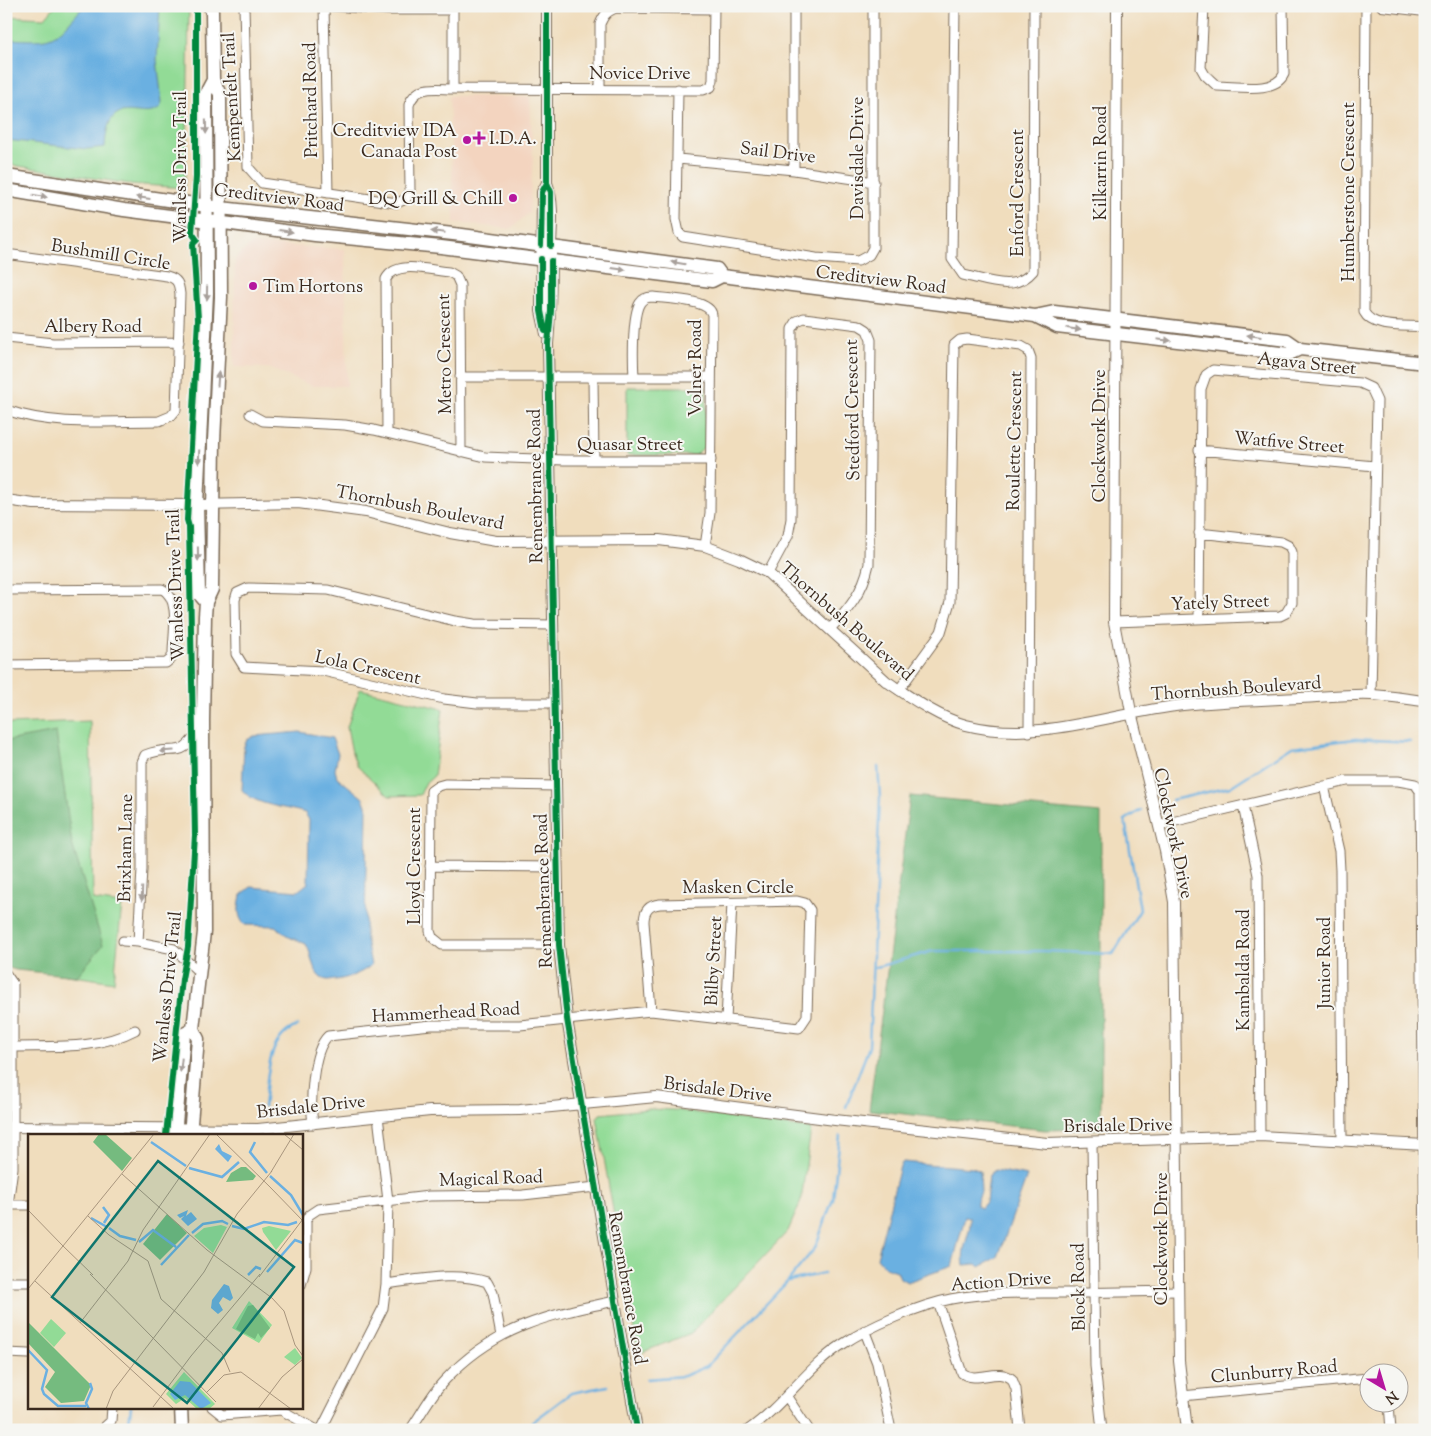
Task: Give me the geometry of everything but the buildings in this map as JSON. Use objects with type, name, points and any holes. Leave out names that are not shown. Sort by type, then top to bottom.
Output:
[{"type":"main road","points":[[190,1132],[198,1039],[193,1029],[204,932],[203,724],[206,602],[212,590],[213,505],[221,326],[220,94],[214,80],[212,8]]},
{"type":"main road","points":[[206,602],[199,594],[197,505],[207,324],[206,93],[214,80]]},
{"type":"main road","name":"Creditview Road","points":[[6,176],[221,208],[462,235],[717,269],[722,276]]},
{"type":"main road","name":"Creditview Road","points":[[6,190],[207,221],[315,235],[441,247],[712,281],[722,276],[1035,316],[1054,312],[1287,340],[1300,349],[1425,363]]},
{"type":"main road","points":[[441,247],[458,242],[462,235]]},
{"type":"main road","name":"Creditview Road","points":[[1035,316],[1057,327],[1116,335],[1289,354],[1300,349]]},
{"type":"main road","points":[[175,1132],[184,1034],[193,1029]]},
{"type":"main road","points":[[181,1408],[182,1430]]},
{"type":"street","name":"Kempenfelt Trail","points":[[244,6],[248,167],[262,183],[397,203],[406,200],[410,187],[409,105],[411,98],[421,89],[547,88]]},
{"type":"street","name":"Pritchard Road","points":[[324,6],[328,193]]},
{"type":"street","points":[[332,6],[390,10],[454,8],[453,89]]},
{"type":"street","name":"Remembrance Road","points":[[547,6],[548,183],[551,192],[541,311],[548,344],[549,377],[558,945],[567,1019],[637,1430]]},
{"type":"street","points":[[794,6],[794,170]]},
{"type":"street","name":"Davisdale Drive","points":[[678,159],[676,219],[679,233],[683,237],[816,258],[858,261],[869,255],[873,248],[873,6]]},
{"type":"street","name":"Enford Crescent","points":[[955,6],[952,259],[963,276],[1013,285],[1021,282],[1033,271],[1034,6]]},
{"type":"street","name":"Kilkarrin Road","points":[[1116,335],[1117,6]]},
{"type":"street","points":[[1204,6],[1201,68],[1205,75],[1217,86],[1272,86],[1281,81],[1284,74],[1283,6]]},
{"type":"street","name":"Humberstone Crescent","points":[[1366,6],[1364,312],[1368,319],[1376,323],[1425,327]]},
{"type":"street","points":[[1382,6],[1425,11]]},
{"type":"street","points":[[600,89],[600,24],[604,15],[610,10],[616,8],[714,8]]},
{"type":"street","name":"Novice Drive","points":[[547,88],[703,90],[711,87],[713,80],[714,8]]},
{"type":"street","points":[[678,90],[678,159]]},
{"type":"street","name":"Sail Drive","points":[[678,159],[794,170],[874,182]]},
{"type":"street","name":"Bushmill Circle","points":[[6,258],[13,256],[175,278],[179,284],[180,294],[176,410],[166,419],[50,421],[6,410]]},
{"type":"street","name":"Metro Crescent","points":[[387,433],[386,283],[391,272],[399,268],[449,272],[456,276],[460,285],[461,452]]},
{"type":"street","name":"Volner Road","points":[[634,377],[633,350],[638,307],[646,297],[701,304],[711,311],[710,525],[705,546]]},
{"type":"street","name":"Stedford Crescent","points":[[768,573],[788,536],[791,519],[792,329],[797,321],[804,318],[859,325],[867,330],[871,340],[868,564],[861,592],[830,629]]},
{"type":"street","name":"Clockwork Drive","points":[[1116,335],[1114,622],[1131,712],[1171,877],[1174,902],[1179,1361],[1186,1430]]},
{"type":"street","name":"Albery Road","points":[[6,338],[53,343],[179,342]]},
{"type":"street","name":"Roulette Crescent","points":[[899,690],[941,632],[950,602],[954,345],[960,340],[967,339],[1021,346],[1028,350],[1031,358],[1029,732]]},
{"type":"street","name":"Agava Street","points":[[1199,618],[1199,450],[1201,389],[1206,374],[1214,370],[1360,383],[1371,388],[1377,401],[1371,695]]},
{"type":"street","points":[[460,377],[711,377]]},
{"type":"street","points":[[593,377],[594,460]]},
{"type":"street","name":"Quasar Street","points":[[250,414],[263,421],[345,425],[486,457],[550,460],[711,460]]},
{"type":"street","name":"Watfive Street","points":[[1199,450],[1375,466]]},
{"type":"street","name":"Thornbush Boulevard","points":[[6,500],[34,504],[213,505],[298,503],[366,512],[450,533],[496,541],[659,540],[705,546],[739,558],[768,573],[899,690],[921,704],[964,724],[1029,732],[1060,729],[1131,712],[1183,705],[1371,695],[1425,701]]},
{"type":"street","name":"Yately Street","points":[[1114,622],[1280,616],[1286,613],[1292,603],[1292,552],[1288,546],[1281,542],[1199,534]]},
{"type":"street","name":"Lola Crescent","points":[[553,626],[474,624],[455,621],[328,590],[244,588],[238,593],[235,600],[236,654],[244,667],[323,671],[444,699],[477,703],[554,704]]},
{"type":"street","points":[[6,590],[162,589],[171,596],[173,604],[173,653],[171,659],[166,663],[6,665]]},
{"type":"street","name":"Brixham Lane","points":[[138,942],[142,869],[142,762],[145,755],[152,752],[180,750],[187,747],[203,724]]},
{"type":"street","points":[[1159,825],[1347,782],[1398,780],[1410,782],[1418,787],[1421,798],[1423,896],[1425,1256]]},
{"type":"street","name":"Lloyd Crescent","points":[[556,786],[445,784],[431,791],[430,931],[436,942],[442,945],[558,945]]},
{"type":"street","name":"Junior Road","points":[[1324,786],[1339,851],[1340,870],[1342,1141]]},
{"type":"street","name":"Kambalda Road","points":[[1243,806],[1258,874],[1260,1136]]},
{"type":"street","points":[[430,866],[557,867]]},
{"type":"street","name":"Masken Circle","points":[[567,1019],[651,1011],[793,1029],[802,1025],[807,1016],[812,914],[808,906],[797,901],[654,904],[647,910],[644,922],[651,1011]]},
{"type":"street","name":"Bilby Street","points":[[726,1020],[732,902]]},
{"type":"street","points":[[123,940],[174,949],[200,973]]},
{"type":"street","points":[[6,974],[13,984],[14,1047],[10,1127],[13,1168],[6,1220]]},
{"type":"street","name":"Hammerhead Road","points":[[313,1124],[310,1107],[311,1091],[321,1046],[328,1036],[416,1026],[520,1025],[567,1019]]},
{"type":"street","points":[[14,1047],[86,1046],[122,1037],[135,1030]]},
{"type":"street","name":"Brisdale Drive","points":[[10,1127],[175,1132],[258,1129],[430,1111],[520,1110],[656,1097],[1047,1143],[1260,1136],[1424,1145]]},
{"type":"street","points":[[213,1408],[222,1415],[281,1410],[319,1430],[382,1308],[386,1284],[388,1201],[378,1116]]},
{"type":"street","name":"Block Road","points":[[1092,1143],[1095,1366],[1102,1430]]},
{"type":"street","name":"Magical Road","points":[[302,1281],[306,1267],[305,1225],[309,1215],[318,1209],[444,1195],[524,1195],[596,1187]]},
{"type":"street","points":[[8,1205],[28,1205]]},
{"type":"street","points":[[386,1284],[451,1277],[473,1278],[486,1282],[493,1293],[501,1336]]},
{"type":"street","points":[[6,1282],[28,1282]]},
{"type":"street","name":"Action Drive","points":[[748,1430],[787,1397],[828,1355],[865,1332],[938,1302],[998,1293],[1178,1291]]},
{"type":"street","points":[[410,1430],[444,1380],[463,1362],[501,1336],[546,1316],[615,1301]]},
{"type":"street","points":[[938,1302],[962,1373],[972,1377],[1002,1374],[1012,1378],[1015,1383],[1020,1430]]},
{"type":"street","points":[[865,1332],[877,1363],[891,1430]]},
{"type":"street","points":[[6,1354],[28,1354]]},
{"type":"street","name":"Clunburry Road","points":[[1182,1396],[1358,1379]]},
{"type":"street","points":[[787,1397],[808,1430]]},
{"type":"street","points":[[101,1430],[111,1421],[112,1408]]},
{"type":"street","points":[[1390,1414],[1391,1430]]},
{"type":"shaded area","points":[[449,96],[530,97],[533,160],[529,213],[510,229],[454,222]]},
{"type":"shaded area","points":[[251,244],[345,249],[347,386],[312,386],[268,368],[234,367],[235,259]]},
{"type":"green space","points":[[55,6],[189,6],[187,144],[184,188],[130,184],[6,164],[6,16],[45,18]]},
{"type":"green space","points":[[627,387],[706,387],[706,445],[696,455],[627,455]]},
{"type":"green space","points":[[360,689],[443,709],[434,776],[425,784],[420,795],[389,796],[357,766],[352,753],[347,727]]},
{"type":"green space","points":[[90,721],[93,900],[122,904],[114,982],[6,966],[6,724]]},
{"type":"green space","points":[[56,732],[72,844],[103,945],[77,976],[16,970],[6,967],[6,741]]},
{"type":"green space","points":[[910,796],[1101,813],[1101,1129],[1045,1130],[869,1110]]},
{"type":"green space","points":[[648,1109],[675,1110],[811,1129],[801,1201],[788,1231],[691,1333],[638,1354],[597,1118],[600,1114]]},
{"type":"water","points":[[84,6],[160,6],[157,60],[162,102],[160,108],[144,113],[126,111],[119,113],[112,118],[107,129],[105,147],[87,149],[6,140],[6,39],[35,40],[51,37],[65,27]]},
{"type":"water","points":[[300,732],[332,738],[338,754],[335,770],[337,777],[363,798],[367,808],[365,934],[371,965],[361,972],[338,980],[325,979],[317,974],[306,944],[289,937],[275,926],[245,925],[239,914],[241,895],[251,887],[298,891],[308,883],[309,820],[305,813],[263,803],[242,790],[244,746],[247,740],[254,736]]},
{"type":"water","points":[[903,1162],[973,1168],[980,1171],[981,1192],[977,1206],[981,1208],[986,1202],[989,1175],[995,1170],[1027,1176],[998,1257],[980,1267],[977,1264],[964,1265],[963,1259],[970,1223],[970,1217],[965,1217],[952,1266],[907,1282],[900,1278],[897,1271],[885,1267],[877,1258],[900,1166]]},
{"type":"waterway","points":[[1172,800],[1230,787],[1292,747],[1355,739],[1410,742]]},
{"type":"waterway","points":[[846,1107],[869,1047],[880,797],[878,767]]},
{"type":"waterway","points":[[873,968],[933,951],[1043,951],[1113,954],[1140,910],[1125,820],[1141,810]]},
{"type":"waterway","points":[[264,1107],[270,1060],[274,1049],[279,1040],[297,1026]]},
{"type":"waterway","points":[[647,1379],[684,1376],[707,1366],[788,1281],[815,1248],[833,1199],[840,1136]]},
{"type":"waterway","points":[[789,1281],[824,1273]]},
{"type":"waterway","points":[[522,1430],[571,1393],[608,1386]]},
{"type":"waterway","points":[[128,1430],[131,1408]]},
{"type":"cycle path","name":"Wanless Drive Trail","points":[[166,1134],[182,979],[188,947],[195,835],[189,527],[187,520],[198,319],[193,244],[197,240],[192,233],[196,177],[196,6]]},
{"type":"cycle path","points":[[547,6],[547,183],[551,192],[551,246]]},
{"type":"cycle path","points":[[541,245],[542,192],[547,183]]},
{"type":"cycle path","points":[[541,259],[541,311],[545,331]]},
{"type":"cycle path","points":[[551,261],[551,311],[548,344],[559,945],[567,1019],[637,1430]]},
{"type":"place","name":"I.D.A.","points":[[479,138]]},
{"type":"place","name":"Creditview IDA Canada Post","points":[[467,140]]},
{"type":"place","name":"DQ Grill & Chill","points":[[513,198]]},
{"type":"place","name":"Tim Hortons","points":[[253,286]]}]
